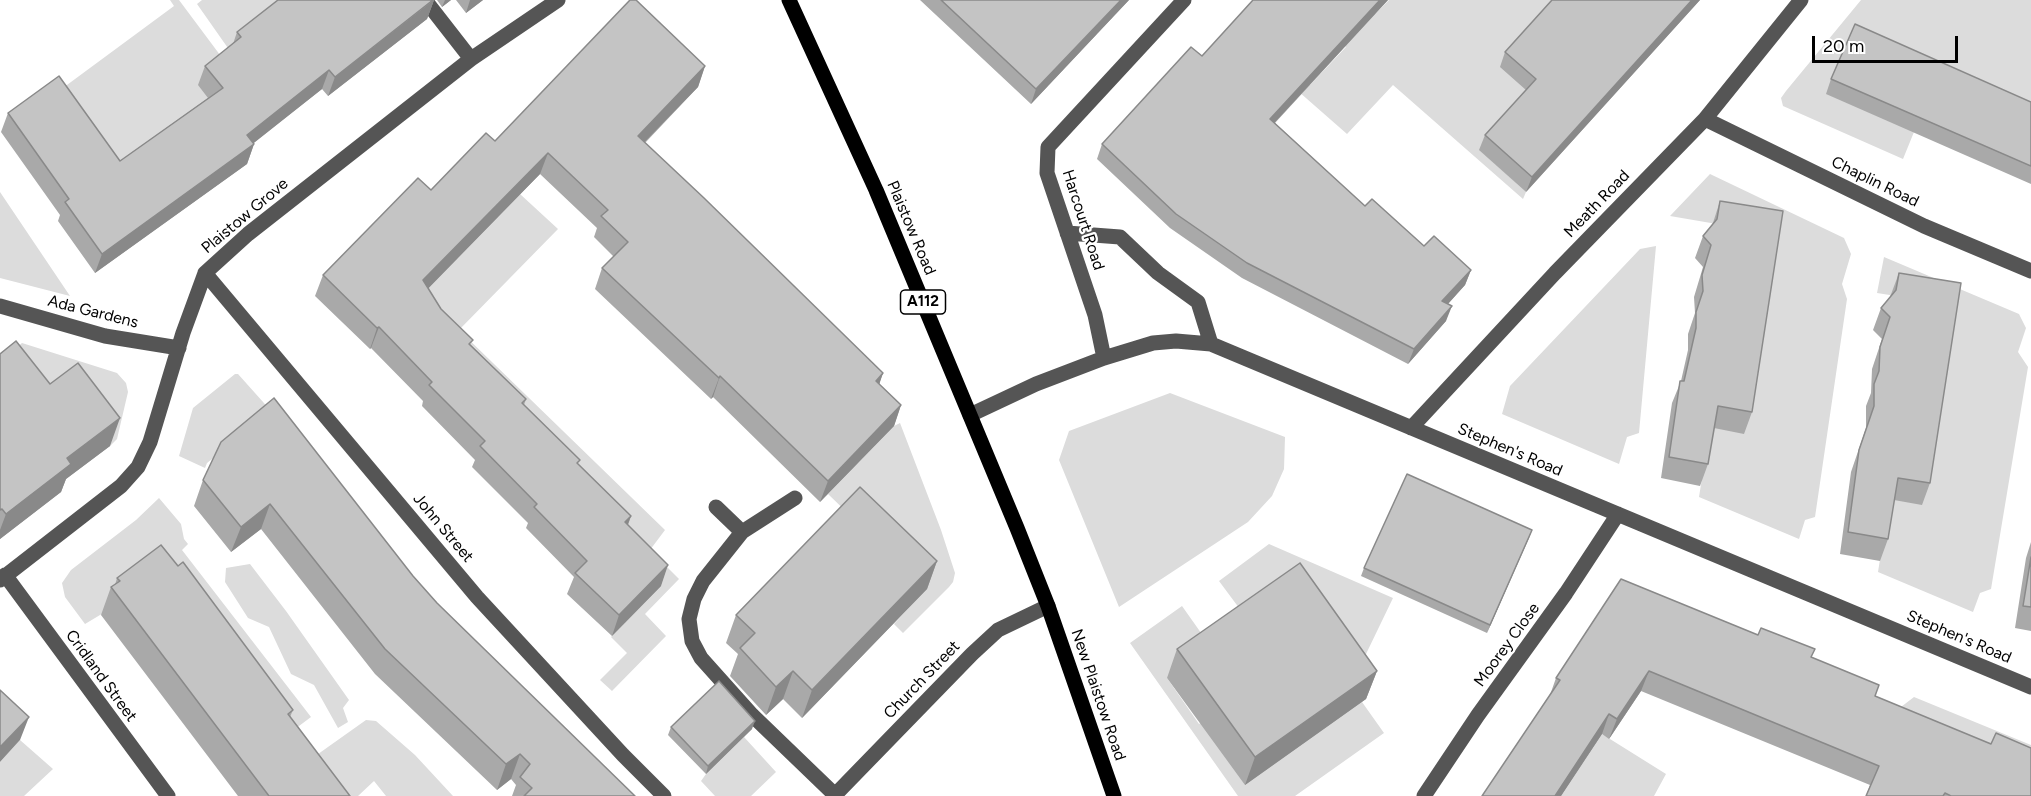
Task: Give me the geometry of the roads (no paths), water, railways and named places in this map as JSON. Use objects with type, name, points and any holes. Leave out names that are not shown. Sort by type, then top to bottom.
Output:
[{"type":"main road","name":"Plaistow Road","points":[[789,0],[876,190],[1048,606]]},
{"type":"main road","name":"New Plaistow Road","points":[[1048,606],[1114,796]]},
{"type":"street","points":[[425,0],[471,59]]},
{"type":"street","name":"Plaistow Grove","points":[[3,577],[121,486],[138,467],[150,442],[205,273],[248,234],[471,59],[558,0]]},
{"type":"street","name":"Harcourt Road","points":[[1104,358],[1095,315],[1047,173],[1048,147],[1184,0]]},
{"type":"street","name":"Meath Road","points":[[1411,428],[1705,118],[1801,0]]},
{"type":"street","name":"Chaplin Road","points":[[1705,118],[1924,226],[2031,271]]},
{"type":"street","points":[[1067,232],[1120,237],[1158,273],[1198,302],[1211,344]]},
{"type":"street","name":"John Street","points":[[205,273],[477,597],[623,755],[664,796]]},
{"type":"street","name":"Ada Gardens","points":[[0,306],[105,336],[179,348]]},
{"type":"street","name":"Stephen's Road","points":[[970,415],[1018,392],[1104,358],[1153,343],[1176,341],[1211,344],[2031,687]]},
{"type":"street","points":[[795,498],[742,532],[703,582],[694,599],[689,619],[692,641],[701,658],[752,715],[835,796]]},
{"type":"street","points":[[716,507],[742,532]]},
{"type":"street","name":"Moorey Close","points":[[1424,796],[1478,715],[1563,598],[1618,514]]},
{"type":"street","name":"Cridland Street","points":[[3,577],[168,796]]},
{"type":"street","name":"Church Street","points":[[835,796],[964,662],[998,630],[1048,606]]}]
